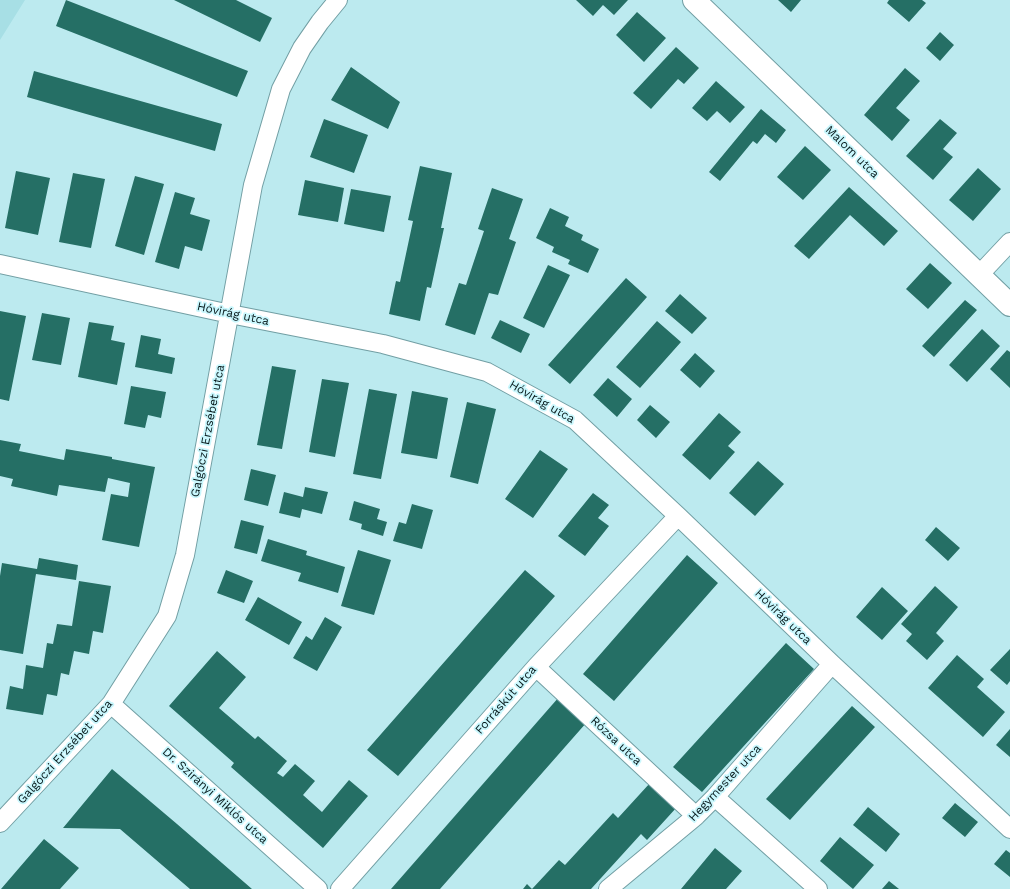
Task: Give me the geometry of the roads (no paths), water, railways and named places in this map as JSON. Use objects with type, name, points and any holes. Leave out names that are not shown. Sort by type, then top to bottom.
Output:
[{"type":"main road","name":"Malom utca","points":[[694,0],[1010,305]]},
{"type":"street","name":"Galgóczi Erzsébet utca","points":[[0,823],[110,704],[167,616],[185,555],[253,185],[281,89],[302,48],[338,0]]},
{"type":"street","points":[[979,275],[1010,242]]},
{"type":"street","name":"Hóvirág utca","points":[[0,264],[230,314],[382,344],[487,372],[575,420],[678,516],[832,664],[1010,829]]},
{"type":"street","name":"Forráskút utca","points":[[340,889],[536,667],[678,516]]},
{"type":"street","name":"Hegymester utca","points":[[608,889],[696,816],[715,797],[832,664]]},
{"type":"street","name":"Rózsa utca","points":[[536,667],[696,816]]},
{"type":"street","name":"Dr. Szirányi Miklós utca","points":[[110,704],[318,889]]},
{"type":"street","points":[[715,797],[818,889]]}]
